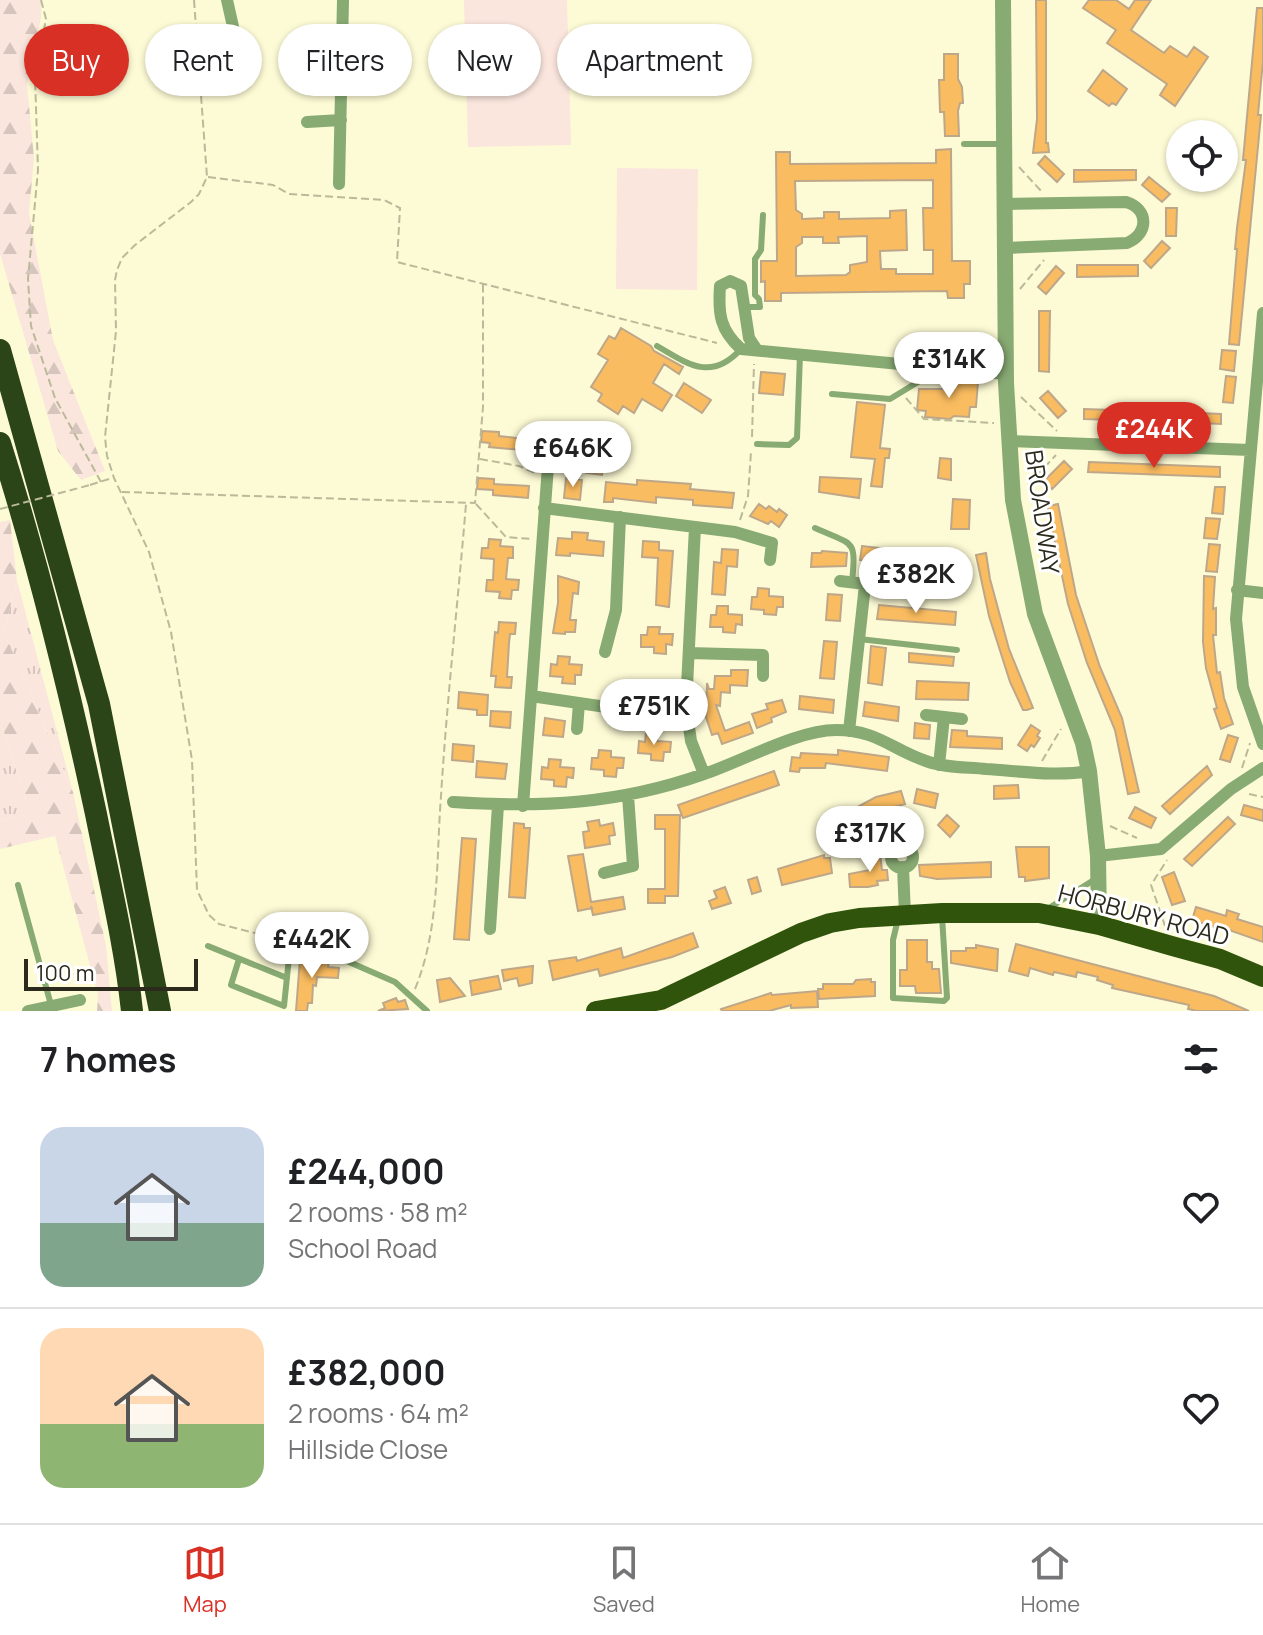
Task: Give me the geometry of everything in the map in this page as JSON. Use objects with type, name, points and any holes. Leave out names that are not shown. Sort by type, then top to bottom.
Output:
[{"type":"highway","points":[[0,350],[99,704],[160,1011]]},
{"type":"highway","points":[[0,443],[34,550],[75,714],[132,1011]]},
{"type":"highway","name":"HORBURY ROAD","points":[[596,1011],[662,1006],[801,933],[859,918],[901,915],[1039,913],[1099,925],[1220,959],[1263,977]]},
{"type":"street","points":[[227,0],[232,24]]},
{"type":"street","points":[[339,184],[343,0]]},
{"type":"street","name":"BROADWAY","points":[[1003,0],[1006,374],[1013,500],[1035,614],[1049,657],[1072,710],[1089,771],[1098,856],[1099,925]]},
{"type":"street","points":[[307,122],[341,120]]},
{"type":"street","points":[[1005,204],[1126,202],[1138,208],[1143,214],[1144,223],[1139,235],[1127,243],[1005,248]]},
{"type":"street","points":[[757,350],[749,338],[741,286],[730,281],[720,286],[720,322],[727,337],[741,349],[1006,374]]},
{"type":"street","points":[[1263,313],[1237,590],[1238,652],[1243,687],[1263,744]]},
{"type":"street","points":[[523,806],[550,439]]},
{"type":"street","points":[[1008,441],[1250,450]]},
{"type":"street","points":[[544,508],[735,532],[772,543],[770,560]]},
{"type":"street","points":[[605,652],[616,610],[620,517]]},
{"type":"street","points":[[695,527],[686,706],[691,741],[704,774]]},
{"type":"street","points":[[896,588],[898,572]]},
{"type":"street","points":[[846,582],[941,593]]},
{"type":"street","points":[[849,731],[865,585]]},
{"type":"street","points":[[1237,590],[1263,593]]},
{"type":"street","points":[[689,653],[763,655],[763,676]]},
{"type":"street","points":[[531,696],[606,707]]},
{"type":"street","points":[[577,729],[579,703]]},
{"type":"street","points":[[926,715],[962,719]]},
{"type":"street","points":[[939,765],[944,717]]},
{"type":"street","points":[[453,802],[523,806],[587,802],[628,795],[704,774],[767,748],[833,730],[883,739],[915,757],[939,765],[1075,774],[1089,771]]},
{"type":"street","points":[[1098,856],[1161,849],[1237,784],[1263,768]]},
{"type":"street","points":[[604,873],[633,866],[628,795]]},
{"type":"street","points":[[490,929],[498,805]]},
{"type":"street","points":[[901,915],[903,867]]},
{"type":"street","points":[[491,913],[507,913]]},
{"type":"street","points":[[28,1011],[80,1000]]},
{"type":"lane","points":[[964,144],[1004,148]]},
{"type":"lane","points":[[745,307],[760,307],[755,295],[755,259],[761,250],[763,215]]},
{"type":"lane","points":[[657,346],[692,366],[706,368],[731,360],[741,349]]},
{"type":"lane","points":[[757,444],[789,445],[797,438],[800,354]]},
{"type":"lane","points":[[832,394],[882,400],[902,393],[940,368]]},
{"type":"lane","points":[[815,528],[850,544],[854,549],[846,582]]},
{"type":"lane","points":[[859,639],[957,650]]},
{"type":"lane","points":[[1039,913],[1064,901],[1099,877]]},
{"type":"lane","points":[[18,885],[51,1005]]},
{"type":"lane","points":[[901,915],[893,940],[893,998],[944,1001],[947,998],[942,913]]},
{"type":"lane","points":[[239,959],[231,985],[284,1006],[290,948],[303,942],[395,982],[413,995],[427,1011]]},
{"type":"lane","points":[[208,946],[287,978]]},
{"type":"path","points":[[41,0],[46,19],[35,77],[38,170],[28,279],[31,326],[55,398],[101,482]]},
{"type":"path","points":[[194,0],[207,177],[199,194],[135,245],[122,258],[117,270],[116,331],[105,437],[114,478],[149,552],[179,676],[192,760],[195,875],[202,904],[219,924],[296,943]]},
{"type":"path","points":[[1004,148],[1053,203]]},
{"type":"path","points":[[207,177],[273,185],[289,194],[384,200],[400,208],[397,262],[741,349]]},
{"type":"path","points":[[1006,306],[1055,247]]},
{"type":"path","points":[[475,503],[483,407],[483,283]]},
{"type":"path","points":[[902,393],[924,419],[1007,423]]},
{"type":"path","points":[[479,459],[519,466],[546,481]]},
{"type":"path","points":[[0,509],[114,478]]},
{"type":"path","points":[[120,492],[475,503],[506,537],[542,540]]},
{"type":"path","points":[[413,995],[428,949],[434,917],[441,794],[466,502]]},
{"type":"path","points":[[1035,772],[1072,710]]},
{"type":"path","points":[[1237,784],[1256,725]]},
{"type":"path","points":[[1094,818],[1161,849],[1167,860],[1151,885],[1172,946]]},
{"type":"green space","points":[[0,0],[41,0],[40,24],[24,24],[24,96],[28,96],[34,158],[29,213],[53,340],[105,471],[81,480],[58,451],[0,254]]},
{"type":"green space","points":[[464,0],[567,0],[568,24],[557,24],[557,96],[570,96],[571,145],[468,147],[467,96],[541,96],[541,24],[465,24]]},
{"type":"green space","points":[[617,168],[698,169],[697,290],[616,289]]},
{"type":"green space","points":[[10,520],[17,580],[4,632],[73,792],[106,946],[112,1011],[97,1011],[98,995],[55,836],[0,849],[0,821],[30,813],[0,727],[0,522]]},
{"type":"green space","points":[[17,580],[73,792],[4,632]]},
{"type":"green space","points":[[0,727],[30,813],[0,821]]},
{"type":"building","points":[[1036,0],[1046,0],[1046,143],[1049,152],[1033,153],[1037,119]]},
{"type":"building","points":[[1089,0],[1116,0],[1129,9],[1135,0],[1151,0],[1131,30],[1164,53],[1170,46],[1187,57],[1194,47],[1208,57],[1175,106],[1160,95],[1167,84],[1107,43],[1116,30],[1083,8]]},
{"type":"building","points":[[1257,8],[1263,8],[1263,61],[1258,115],[1261,115],[1239,345],[1229,344]]},
{"type":"building","points":[[944,54],[958,54],[958,79],[963,103],[960,103],[958,111],[959,136],[945,136],[944,112],[940,112],[939,80],[944,80]]},
{"type":"building","points":[[1103,70],[1127,89],[1116,105],[1112,103],[1109,106],[1088,91]]},
{"type":"building","points":[[951,149],[952,261],[970,261],[970,284],[964,284],[964,298],[948,298],[947,291],[781,293],[781,301],[765,301],[761,261],[777,261],[776,152],[790,152],[790,164],[936,163],[936,150]],"holes":[[[933,180],[933,208],[923,208],[924,250],[933,250],[933,274],[896,274],[896,269],[881,269],[880,251],[907,250],[906,210],[890,211],[890,218],[839,219],[839,212],[824,212],[824,218],[802,219],[802,214],[796,210],[795,181]],[[867,236],[867,262],[850,265],[850,272],[846,275],[796,276],[796,247],[802,243],[802,237],[823,237],[823,243],[839,243],[838,237]]]},
{"type":"building","points":[[1045,156],[1064,174],[1057,182],[1038,164]]},
{"type":"building","points":[[1074,170],[1136,170],[1136,180],[1074,182]]},
{"type":"building","points":[[1149,177],[1170,194],[1162,202],[1142,185]]},
{"type":"building","points":[[1166,208],[1177,208],[1176,236],[1166,236]]},
{"type":"building","points":[[1162,241],[1170,248],[1151,268],[1144,261]]},
{"type":"building","points":[[1077,265],[1138,265],[1138,276],[1077,277]]},
{"type":"building","points":[[1056,266],[1064,273],[1046,294],[1038,287]]},
{"type":"building","points":[[1039,311],[1050,311],[1049,372],[1039,371]]},
{"type":"building","points":[[621,328],[683,367],[679,374],[664,364],[653,383],[672,395],[662,411],[642,399],[634,413],[623,406],[618,414],[598,401],[602,394],[591,387],[608,360],[598,354],[609,336],[615,339]]},
{"type":"building","points":[[1222,350],[1236,351],[1234,371],[1220,369]]},
{"type":"building","points":[[761,372],[785,374],[783,395],[759,393]]},
{"type":"building","points":[[1226,376],[1236,377],[1233,403],[1223,402]]},
{"type":"building","points":[[951,379],[978,382],[976,407],[970,407],[969,417],[925,417],[926,411],[917,410],[919,389],[950,389]]},
{"type":"building","points":[[684,383],[711,400],[702,413],[676,396]]},
{"type":"building","points":[[1048,391],[1066,411],[1058,418],[1040,398]]},
{"type":"building","points":[[857,402],[885,405],[880,448],[890,449],[889,458],[885,458],[882,487],[871,486],[875,459],[851,457]]},
{"type":"building","points":[[1084,409],[1111,410],[1111,420],[1084,419]]},
{"type":"building","points":[[1131,410],[1221,414],[1221,424],[1130,420]]},
{"type":"building","points":[[482,431],[533,440],[532,451],[489,447],[490,443],[481,442]]},
{"type":"building","points":[[588,454],[604,455],[602,475],[586,473]]},
{"type":"building","points":[[940,458],[951,459],[951,480],[938,478]]},
{"type":"building","points":[[1064,461],[1072,469],[1052,489],[1044,481]]},
{"type":"building","points":[[1089,462],[1220,467],[1220,477],[1088,472]]},
{"type":"building","points":[[820,477],[861,479],[859,498],[819,492]]},
{"type":"building","points":[[478,478],[494,479],[494,484],[529,486],[528,498],[493,495],[493,490],[477,489]]},
{"type":"building","points":[[566,478],[582,480],[580,500],[564,498]]},
{"type":"building","points":[[637,480],[691,484],[690,489],[734,493],[732,508],[693,505],[693,500],[656,497],[656,503],[613,498],[613,502],[604,502],[606,482],[637,485]]},
{"type":"building","points":[[1215,487],[1225,487],[1223,514],[1212,513]]},
{"type":"building","points":[[953,499],[970,500],[969,529],[951,529]]},
{"type":"building","points":[[759,504],[777,512],[779,509],[787,515],[779,527],[771,521],[768,524],[750,516]]},
{"type":"building","points":[[1058,504],[1076,595],[1100,667],[1122,718],[1139,792],[1128,794],[1115,730],[1087,663],[1068,604],[1048,510],[1048,506]]},
{"type":"building","points":[[1206,518],[1220,519],[1217,539],[1204,538]]},
{"type":"building","points":[[572,532],[588,533],[587,540],[604,542],[603,556],[556,555],[558,538],[572,539]]},
{"type":"building","points":[[489,539],[501,540],[500,546],[513,547],[513,558],[508,558],[506,579],[519,580],[518,590],[512,590],[511,599],[499,598],[500,592],[486,591],[487,580],[493,580],[494,559],[481,558],[482,548],[488,548]]},
{"type":"building","points":[[643,541],[659,542],[659,550],[673,551],[669,607],[656,605],[658,558],[642,557]]},
{"type":"building","points":[[1209,544],[1220,545],[1217,572],[1206,571]]},
{"type":"building","points":[[862,546],[944,559],[942,572],[908,568],[908,564],[860,560]]},
{"type":"building","points":[[722,549],[738,550],[737,567],[727,566],[725,595],[712,594],[714,562],[721,563]]},
{"type":"building","points":[[812,553],[847,553],[846,566],[811,567]]},
{"type":"building","points":[[986,553],[1009,649],[1033,708],[1027,710],[1023,710],[1010,682],[989,616],[976,555]]},
{"type":"building","points":[[558,576],[579,582],[578,594],[573,593],[570,620],[576,620],[575,632],[553,633]]},
{"type":"building","points":[[1204,576],[1215,577],[1213,609],[1216,608],[1216,635],[1213,635],[1217,673],[1220,672],[1224,698],[1233,724],[1221,729],[1214,709],[1217,708],[1206,668],[1203,642]]},
{"type":"building","points":[[758,588],[769,589],[769,596],[783,597],[783,607],[777,607],[776,615],[751,609],[752,597],[757,597]]},
{"type":"building","points":[[828,594],[842,595],[840,621],[826,620]]},
{"type":"building","points":[[879,605],[956,612],[955,625],[877,619]]},
{"type":"building","points":[[717,606],[728,606],[728,614],[742,615],[742,625],[736,624],[735,633],[723,632],[723,627],[710,627],[711,615],[716,615]]},
{"type":"building","points":[[499,622],[516,623],[515,634],[510,634],[509,643],[507,677],[512,677],[511,688],[495,687],[496,676],[491,676],[495,632],[498,633]]},
{"type":"building","points":[[648,627],[660,627],[659,634],[673,634],[672,645],[666,644],[666,654],[654,653],[654,647],[641,647],[641,635],[647,635]]},
{"type":"building","points":[[824,641],[837,642],[834,679],[820,678]]},
{"type":"building","points":[[871,646],[886,648],[882,685],[868,683]]},
{"type":"building","points":[[909,653],[954,657],[953,666],[909,662]]},
{"type":"building","points":[[558,656],[570,657],[569,664],[582,665],[581,675],[575,675],[575,684],[562,683],[563,677],[550,676],[551,664],[557,665]]},
{"type":"building","points":[[731,670],[748,670],[747,686],[730,685],[730,693],[721,692],[720,706],[716,705],[725,731],[749,722],[753,733],[722,744],[718,733],[712,735],[706,717],[707,683],[709,689],[714,689],[715,676],[731,676]]},
{"type":"building","points":[[917,681],[969,683],[968,700],[916,699]]},
{"type":"building","points":[[646,686],[676,689],[675,705],[644,702]]},
{"type":"building","points":[[459,692],[488,695],[487,715],[477,715],[477,710],[458,708]]},
{"type":"building","points":[[631,696],[641,697],[639,712],[630,711],[629,717],[619,716],[619,719],[609,718],[615,709],[614,704],[620,704],[621,699],[631,700]]},
{"type":"building","points":[[800,696],[834,700],[833,713],[799,709]]},
{"type":"building","points":[[782,700],[786,712],[757,728],[752,714],[768,709],[766,704]]},
{"type":"building","points":[[865,702],[899,707],[898,721],[863,716]]},
{"type":"building","points":[[491,711],[511,712],[510,728],[490,726]]},
{"type":"building","points":[[545,718],[565,721],[563,737],[543,735]]},
{"type":"building","points":[[915,723],[930,725],[929,739],[914,738]]},
{"type":"building","points":[[1031,725],[1040,731],[1037,736],[1040,738],[1027,751],[1018,745]]},
{"type":"building","points":[[952,730],[967,731],[967,736],[1002,738],[1002,749],[950,747]]},
{"type":"building","points":[[646,733],[658,734],[657,741],[671,742],[670,752],[664,752],[663,761],[651,760],[651,754],[638,753],[639,741],[645,742]]},
{"type":"building","points":[[1228,735],[1238,738],[1230,762],[1220,759]]},
{"type":"building","points":[[453,744],[474,746],[473,762],[452,760]]},
{"type":"building","points":[[599,750],[611,751],[611,757],[624,758],[623,768],[617,768],[616,777],[604,776],[604,770],[591,769],[592,758],[598,758]]},
{"type":"building","points":[[838,750],[889,757],[887,771],[826,763],[825,768],[790,771],[792,757],[800,758],[801,753],[838,755]]},
{"type":"building","points":[[549,759],[561,760],[560,767],[574,768],[573,778],[567,777],[566,787],[554,786],[554,780],[541,779],[542,767],[548,768]]},
{"type":"building","points":[[477,761],[507,764],[505,779],[476,777]]},
{"type":"building","points":[[1207,766],[1212,775],[1170,814],[1162,806]]},
{"type":"building","points":[[774,771],[779,785],[683,818],[678,805]]},
{"type":"building","points":[[1018,785],[1019,798],[994,799],[994,786]]},
{"type":"building","points":[[917,789],[938,794],[935,808],[914,803]]},
{"type":"building","points":[[901,791],[905,804],[880,811],[857,824],[850,811],[876,797]]},
{"type":"building","points":[[1244,805],[1263,810],[1263,821],[1241,815]]},
{"type":"building","points":[[1135,807],[1156,818],[1151,828],[1129,818]]},
{"type":"building","points":[[655,815],[680,815],[678,896],[665,896],[665,903],[648,903],[648,889],[665,889],[665,829],[655,829]]},
{"type":"building","points":[[947,815],[959,826],[950,837],[938,825]]},
{"type":"building","points":[[1228,817],[1235,824],[1192,866],[1184,859]]},
{"type":"building","points":[[599,820],[600,826],[613,823],[615,835],[609,836],[610,844],[585,848],[583,832],[589,831],[587,822]]},
{"type":"building","points":[[514,823],[530,828],[525,898],[509,897]]},
{"type":"building","points":[[861,831],[863,852],[847,854],[845,832]]},
{"type":"building","points":[[462,838],[476,839],[469,940],[454,939]]},
{"type":"building","points":[[1016,847],[1049,847],[1049,878],[1025,881],[1025,877],[1019,877]]},
{"type":"building","points":[[583,854],[591,902],[623,897],[625,909],[593,915],[591,908],[578,911],[568,856]]},
{"type":"building","points":[[880,854],[882,870],[887,870],[888,880],[877,881],[878,885],[868,887],[850,887],[849,874],[870,870],[869,855]]},
{"type":"building","points":[[824,855],[824,858],[830,858],[832,873],[782,885],[778,869]]},
{"type":"building","points":[[991,862],[991,877],[937,879],[920,876],[919,865]]},
{"type":"building","points":[[1174,872],[1185,901],[1172,905],[1162,877]]},
{"type":"building","points":[[757,877],[761,891],[752,894],[748,880]]},
{"type":"building","points":[[725,887],[731,903],[712,909],[709,901],[717,898],[714,891]]},
{"type":"building","points":[[1196,907],[1226,916],[1227,910],[1239,914],[1237,919],[1263,927],[1263,942],[1192,920]]},
{"type":"building","points":[[693,933],[698,947],[672,957],[600,976],[598,969],[553,980],[549,961],[576,957],[577,961],[621,948],[623,958]]},
{"type":"building","points":[[907,940],[927,940],[927,962],[932,962],[932,969],[939,969],[941,993],[916,993],[915,986],[900,986],[900,970],[907,970]]},
{"type":"building","points":[[1016,944],[1214,996],[1249,1011],[1188,1009],[1189,1005],[1112,988],[1113,985],[1097,980],[1098,977],[1077,972],[1076,977],[1054,972],[1053,975],[1030,968],[1028,976],[1009,971]]},
{"type":"building","points":[[976,945],[998,949],[997,971],[951,963],[951,951],[966,951],[966,948],[976,948]]},
{"type":"building","points":[[300,959],[329,961],[328,967],[339,968],[338,978],[317,977],[316,986],[313,985],[312,1003],[308,1003],[307,1011],[296,1011]]},
{"type":"building","points":[[533,966],[532,983],[519,986],[517,978],[504,981],[502,970]]},
{"type":"building","points":[[498,976],[501,989],[472,995],[470,981]]},
{"type":"building","points":[[450,978],[465,996],[440,1002],[437,980]]},
{"type":"building","points":[[871,979],[875,982],[875,996],[819,999],[818,989],[823,989],[823,984],[853,984],[856,980]]},
{"type":"building","points":[[817,991],[818,1007],[791,1008],[791,1005],[769,1011],[721,1009],[771,993]]},
{"type":"building","points":[[396,998],[398,1002],[405,1000],[408,1009],[378,1011],[385,1008],[383,1003]]}]
